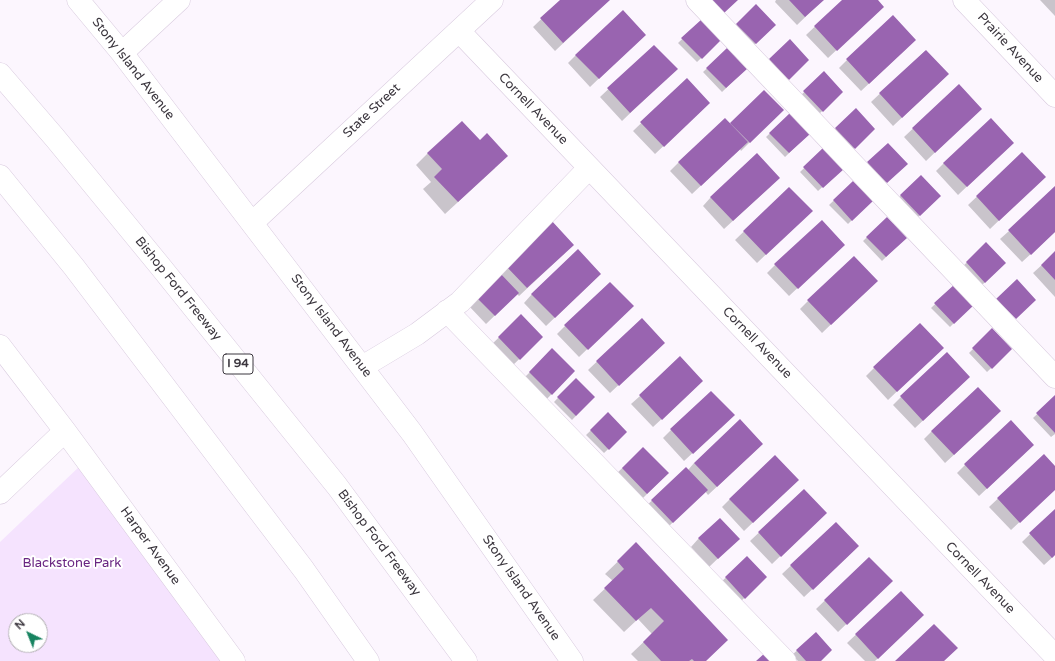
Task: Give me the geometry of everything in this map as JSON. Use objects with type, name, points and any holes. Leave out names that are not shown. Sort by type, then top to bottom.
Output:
[{"type":"main road","name":"Stony Island Avenue","points":[[78,0],[122,53],[412,433],[572,661]]},
{"type":"main road","points":[[122,53],[178,0]]},
{"type":"main road","name":"State Street","points":[[252,223],[492,0]]},
{"type":"main road","points":[[697,0],[1055,377]]},
{"type":"main road","name":"Prairie Avenue","points":[[964,0],[1055,96]]},
{"type":"main road","name":"Cornell Avenue","points":[[459,31],[1055,656]]},
{"type":"main road","name":"Bishop Ford Freeway","points":[[0,74],[60,144],[160,266],[337,486],[466,661]]},
{"type":"main road","points":[[362,367],[417,334],[460,302],[590,168]]},
{"type":"main road","points":[[0,176],[74,267],[299,563],[368,661]]},
{"type":"main road","points":[[447,311],[784,661]]},
{"type":"main road","points":[[0,346],[65,431],[0,492]]},
{"type":"main road","name":"Harper Avenue","points":[[65,431],[234,661]]},
{"type":"green space","name":"Blackstone Park","points":[[81,465],[223,661],[0,661],[0,542]]},
{"type":"building","points":[[560,0],[610,0],[563,43],[540,18]]},
{"type":"building","points":[[712,0],[738,0],[724,13]]},
{"type":"building","points":[[789,0],[824,0],[805,17]]},
{"type":"building","points":[[842,0],[878,0],[884,7],[837,51],[814,26]]},
{"type":"building","points":[[756,4],[776,25],[756,44],[736,24]]},
{"type":"building","points":[[623,10],[646,35],[599,79],[575,55]]},
{"type":"building","points":[[893,15],[916,40],[869,84],[846,59]]},
{"type":"building","points":[[702,19],[722,39],[702,59],[681,38]]},
{"type":"building","points":[[790,39],[809,60],[789,80],[769,59]]},
{"type":"building","points":[[654,45],[678,69],[630,113],[607,88]]},
{"type":"building","points":[[727,48],[747,69],[726,88],[706,68]]},
{"type":"building","points":[[926,50],[949,74],[902,118],[879,93]]},
{"type":"building","points":[[824,71],[843,92],[823,112],[803,91]]},
{"type":"building","points":[[687,78],[710,103],[664,147],[640,122]]},
{"type":"building","points":[[959,84],[982,109],[935,153],[912,128]]},
{"type":"building","points":[[764,90],[784,110],[750,143],[730,123]]},
{"type":"building","points":[[856,108],[875,129],[855,149],[835,128]]},
{"type":"building","points":[[790,113],[810,134],[789,153],[769,133]]},
{"type":"building","points":[[725,118],[748,142],[701,186],[678,162]]},
{"type":"building","points":[[991,118],[1014,143],[967,187],[943,163]]},
{"type":"building","points":[[462,121],[480,140],[487,133],[508,156],[458,202],[434,177],[442,169],[427,153]]},
{"type":"building","points":[[888,143],[908,164],[887,183],[867,162]]},
{"type":"building","points":[[824,147],[844,169],[823,188],[803,167]]},
{"type":"building","points":[[1022,152],[1046,177],[999,221],[976,196]]},
{"type":"building","points":[[757,153],[780,178],[733,221],[710,197]]},
{"type":"building","points":[[921,175],[941,196],[920,216],[900,195]]},
{"type":"building","points":[[853,181],[873,201],[852,221],[833,200]]},
{"type":"building","points":[[1055,186],[1055,232],[1031,255],[1008,230]]},
{"type":"building","points":[[789,187],[813,211],[766,255],[743,231]]},
{"type":"building","points":[[887,217],[907,238],[886,257],[866,237]]},
{"type":"building","points":[[551,220],[574,245],[527,288],[504,264]]},
{"type":"building","points":[[822,220],[845,245],[798,289],[774,264]]},
{"type":"building","points":[[986,242],[1006,263],[985,283],[966,262]]},
{"type":"building","points":[[578,249],[601,274],[555,318],[531,294]]},
{"type":"building","points":[[1055,251],[1055,280],[1041,265]]},
{"type":"building","points":[[854,256],[878,281],[831,325],[807,300]]},
{"type":"building","points":[[499,272],[519,293],[495,316],[475,296]]},
{"type":"building","points":[[1017,279],[1036,300],[1016,319],[996,299]]},
{"type":"building","points":[[610,282],[634,306],[588,350],[564,325]]},
{"type":"building","points":[[955,284],[975,304],[954,324],[934,303]]},
{"type":"building","points":[[521,314],[543,337],[520,360],[498,337]]},
{"type":"building","points":[[642,318],[665,343],[619,386],[596,361]]},
{"type":"building","points":[[920,323],[944,348],[897,392],[873,367]]},
{"type":"building","points":[[992,328],[1012,349],[992,369],[972,348]]},
{"type":"building","points":[[552,348],[575,371],[552,395],[529,372]]},
{"type":"building","points":[[947,352],[970,377],[923,421],[900,396]]},
{"type":"building","points":[[680,356],[703,381],[662,420],[639,395]]},
{"type":"building","points":[[576,378],[595,397],[576,416],[557,397]]},
{"type":"building","points":[[978,387],[1001,411],[954,455],[931,431]]},
{"type":"building","points":[[711,391],[735,415],[693,454],[670,429]]},
{"type":"building","points":[[1055,395],[1055,433],[1036,413]]},
{"type":"building","points":[[608,412],[627,432],[609,450],[590,430]]},
{"type":"building","points":[[740,419],[763,444],[717,487],[694,463]]},
{"type":"building","points":[[1011,420],[1034,445],[987,489],[964,464]]},
{"type":"building","points":[[643,447],[669,473],[647,494],[622,468]]},
{"type":"building","points":[[1044,454],[1055,466],[1055,490],[1020,523],[997,498]]},
{"type":"building","points":[[775,455],[799,480],[753,523],[729,499]]},
{"type":"building","points":[[686,467],[708,490],[673,523],[651,500]]},
{"type":"building","points":[[804,489],[827,513],[781,557],[758,532]]},
{"type":"building","points":[[1055,509],[1055,555],[1052,558],[1029,533]]},
{"type":"building","points":[[720,518],[740,539],[718,559],[698,538]]},
{"type":"building","points":[[836,522],[859,546],[813,590],[790,565]]},
{"type":"building","points":[[636,542],[728,640],[706,661],[694,661],[692,659],[689,661],[661,661],[643,642],[664,621],[651,608],[636,621],[604,588],[624,569],[617,561]]},
{"type":"building","points":[[747,556],[767,577],[745,599],[725,577]]},
{"type":"building","points":[[869,557],[893,581],[847,625],[824,600]]},
{"type":"building","points":[[901,591],[924,615],[878,659],[855,634]]},
{"type":"building","points":[[934,624],[958,648],[944,661],[895,661]]},
{"type":"building","points":[[816,632],[832,650],[821,661],[806,661],[796,650]]},
{"type":"building","points":[[766,652],[775,661],[756,661]]}]
